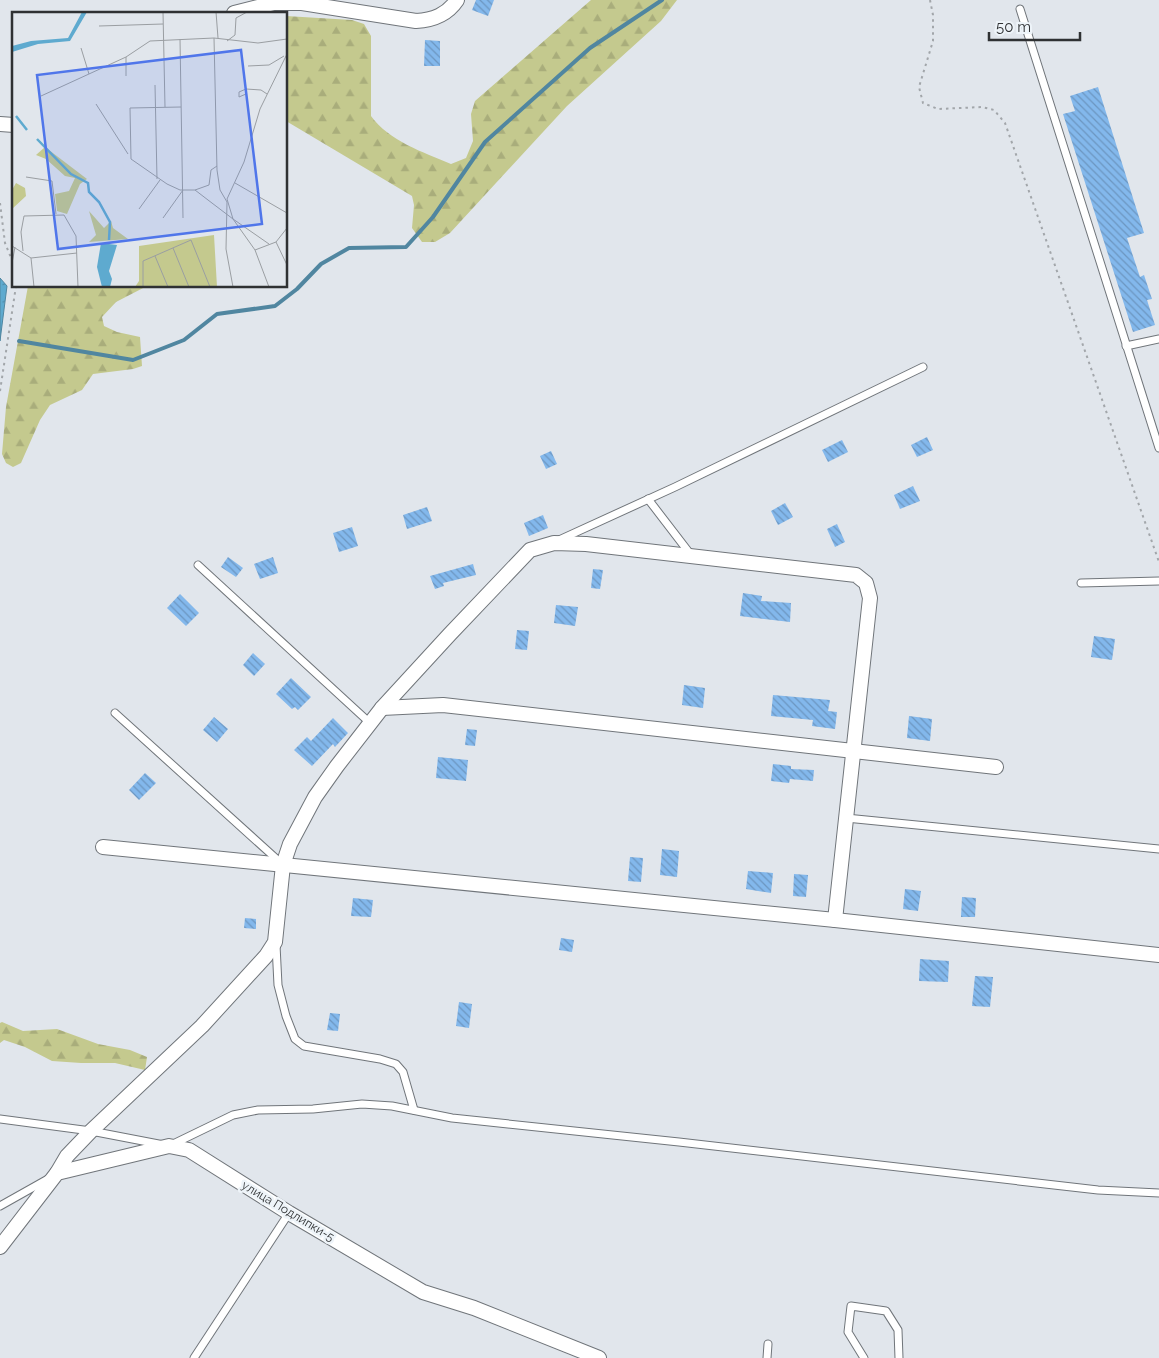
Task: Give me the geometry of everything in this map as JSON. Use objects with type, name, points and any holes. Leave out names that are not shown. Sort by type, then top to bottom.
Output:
[{"type":"street","points":[[234,9],[274,3],[302,3],[416,21],[431,20],[451,10],[457,0]]},
{"type":"street","points":[[0,1247],[57,1173],[67,1156],[202,1026],[266,956],[276,942],[283,865],[290,844],[315,797],[382,708],[530,550],[554,543],[586,544],[856,575],[866,583],[870,598],[835,920]]},
{"type":"street","points":[[382,708],[443,705],[996,766]]},
{"type":"street","points":[[103,847],[835,920],[1159,955]]},
{"type":"street","name":"улица Подлипки-5","points":[[57,1173],[169,1146],[189,1150],[289,1214],[423,1292],[474,1308],[599,1358]]},
{"type":"lane","points":[[1020,9],[1159,448]]},
{"type":"lane","points":[[1126,346],[1159,339]]},
{"type":"lane","points":[[554,543],[923,367]]},
{"type":"lane","points":[[648,499],[692,556]]},
{"type":"lane","points":[[198,565],[370,723]]},
{"type":"lane","points":[[1081,583],[1159,581]]},
{"type":"lane","points":[[115,713],[283,865]]},
{"type":"lane","points":[[846,818],[1159,849]]},
{"type":"lane","points":[[276,942],[278,985],[286,1016],[295,1040],[304,1046],[380,1059],[396,1064],[403,1072],[414,1110]]},
{"type":"lane","points":[[0,1119],[91,1131],[169,1146],[233,1115],[258,1110],[313,1109],[362,1104],[392,1106],[452,1118],[1098,1190],[1159,1192]]},
{"type":"lane","points":[[0,1206],[57,1173]]},
{"type":"lane","points":[[194,1358],[289,1214]]},
{"type":"lane","points":[[864,1358],[848,1332],[852,1306],[886,1311],[898,1330],[899,1358]]},
{"type":"lane","points":[[767,1358],[768,1344]]},
{"type":"path","points":[[930,0],[933,15],[932,41],[919,87],[923,103],[938,109],[982,107],[994,110],[1005,123],[1159,562]]},
{"type":"path","points":[[0,203],[5,242],[12,260]]},
{"type":"path","points":[[0,391],[16,288]]},
{"type":"green space","points":[[591,0],[677,0],[661,21],[567,106],[450,233],[435,242],[422,242],[412,228],[414,205],[412,196],[288,122],[288,16],[352,20],[364,24],[371,36],[371,116],[387,132],[418,150],[451,164],[466,158],[473,141],[471,114],[475,101]]},
{"type":"green space","points":[[28,288],[143,288],[116,302],[102,317],[104,326],[117,332],[140,337],[142,366],[133,369],[93,374],[82,390],[50,405],[40,420],[21,463],[13,467],[6,463],[2,454],[6,407]]},
{"type":"green space","points":[[2,1022],[23,1031],[57,1029],[98,1044],[130,1050],[147,1057],[145,1070],[115,1063],[52,1061],[25,1047],[4,1040],[0,1043],[0,1023]]},
{"type":"water","points":[[0,278],[7,286],[0,341]]},
{"type":"building","points":[[476,0],[494,0],[488,16],[472,10]]},
{"type":"building","points":[[425,40],[440,41],[440,66],[424,66]]},
{"type":"building","points":[[1098,87],[1144,233],[1127,238],[1140,277],[1144,275],[1152,299],[1147,300],[1155,325],[1133,332],[1063,114],[1075,111],[1070,96]]},
{"type":"building","points":[[927,437],[933,450],[917,457],[911,445]]},
{"type":"building","points":[[842,440],[848,452],[828,462],[822,450]]},
{"type":"building","points":[[551,451],[557,464],[546,469],[540,456]]},
{"type":"building","points":[[913,486],[920,501],[900,509],[894,495]]},
{"type":"building","points":[[785,503],[793,517],[778,525],[771,511]]},
{"type":"building","points":[[427,507],[432,521],[407,529],[403,515]]},
{"type":"building","points":[[543,515],[548,528],[529,536],[524,523]]},
{"type":"building","points":[[837,524],[845,542],[835,547],[827,529]]},
{"type":"building","points":[[352,527],[358,546],[339,552],[333,533]]},
{"type":"building","points":[[228,557],[243,568],[236,577],[221,567]]},
{"type":"building","points":[[273,557],[278,573],[260,579],[254,564]]},
{"type":"building","points":[[473,564],[476,575],[443,583],[444,586],[435,589],[430,576]]},
{"type":"building","points":[[593,569],[603,570],[600,589],[591,588]]},
{"type":"building","points":[[743,593],[762,596],[761,601],[791,603],[790,622],[740,616]]},
{"type":"building","points":[[180,594],[199,613],[186,626],[167,608]]},
{"type":"building","points":[[556,605],[578,607],[575,626],[554,623]]},
{"type":"building","points":[[517,630],[529,631],[527,650],[515,649]]},
{"type":"building","points":[[1094,636],[1115,639],[1112,660],[1091,657]]},
{"type":"building","points":[[253,653],[265,664],[254,676],[243,665]]},
{"type":"building","points":[[291,678],[311,697],[298,710],[295,707],[292,709],[276,694]]},
{"type":"building","points":[[684,685],[705,688],[703,708],[682,705]]},
{"type":"building","points":[[773,695],[830,700],[828,711],[837,712],[835,729],[812,726],[813,720],[771,716]]},
{"type":"building","points":[[909,716],[932,719],[930,741],[907,738]]},
{"type":"building","points":[[214,717],[228,729],[217,742],[203,730]]},
{"type":"building","points":[[333,718],[348,733],[335,747],[333,744],[312,766],[294,750],[307,737],[311,741]]},
{"type":"building","points":[[467,729],[477,730],[475,746],[465,745]]},
{"type":"building","points":[[438,757],[468,760],[466,781],[436,778]]},
{"type":"building","points":[[773,764],[791,766],[791,769],[814,770],[813,781],[790,779],[789,783],[771,781]]},
{"type":"building","points":[[145,773],[156,783],[139,800],[129,790]]},
{"type":"building","points":[[662,849],[679,851],[677,877],[660,875]]},
{"type":"building","points":[[630,857],[643,858],[641,882],[628,881]]},
{"type":"building","points":[[748,871],[773,873],[771,893],[746,889]]},
{"type":"building","points":[[794,874],[808,875],[806,897],[793,896]]},
{"type":"building","points":[[905,889],[921,891],[918,911],[903,909]]},
{"type":"building","points":[[962,897],[976,898],[975,917],[961,917]]},
{"type":"building","points":[[353,898],[373,900],[371,917],[351,916]]},
{"type":"building","points":[[245,918],[256,919],[256,929],[244,928]]},
{"type":"building","points":[[561,938],[574,940],[572,952],[559,950]]},
{"type":"building","points":[[920,959],[949,961],[948,982],[919,981]]},
{"type":"building","points":[[975,976],[993,977],[990,1007],[972,1006]]},
{"type":"building","points":[[459,1002],[472,1004],[469,1028],[456,1026]]},
{"type":"building","points":[[330,1013],[340,1014],[338,1031],[327,1030]]},
{"type":"waterway","points":[[19,341],[133,360],[184,340],[217,314],[275,306],[297,289],[321,264],[349,248],[406,247],[433,217],[485,142],[590,48],[662,0]]}]
